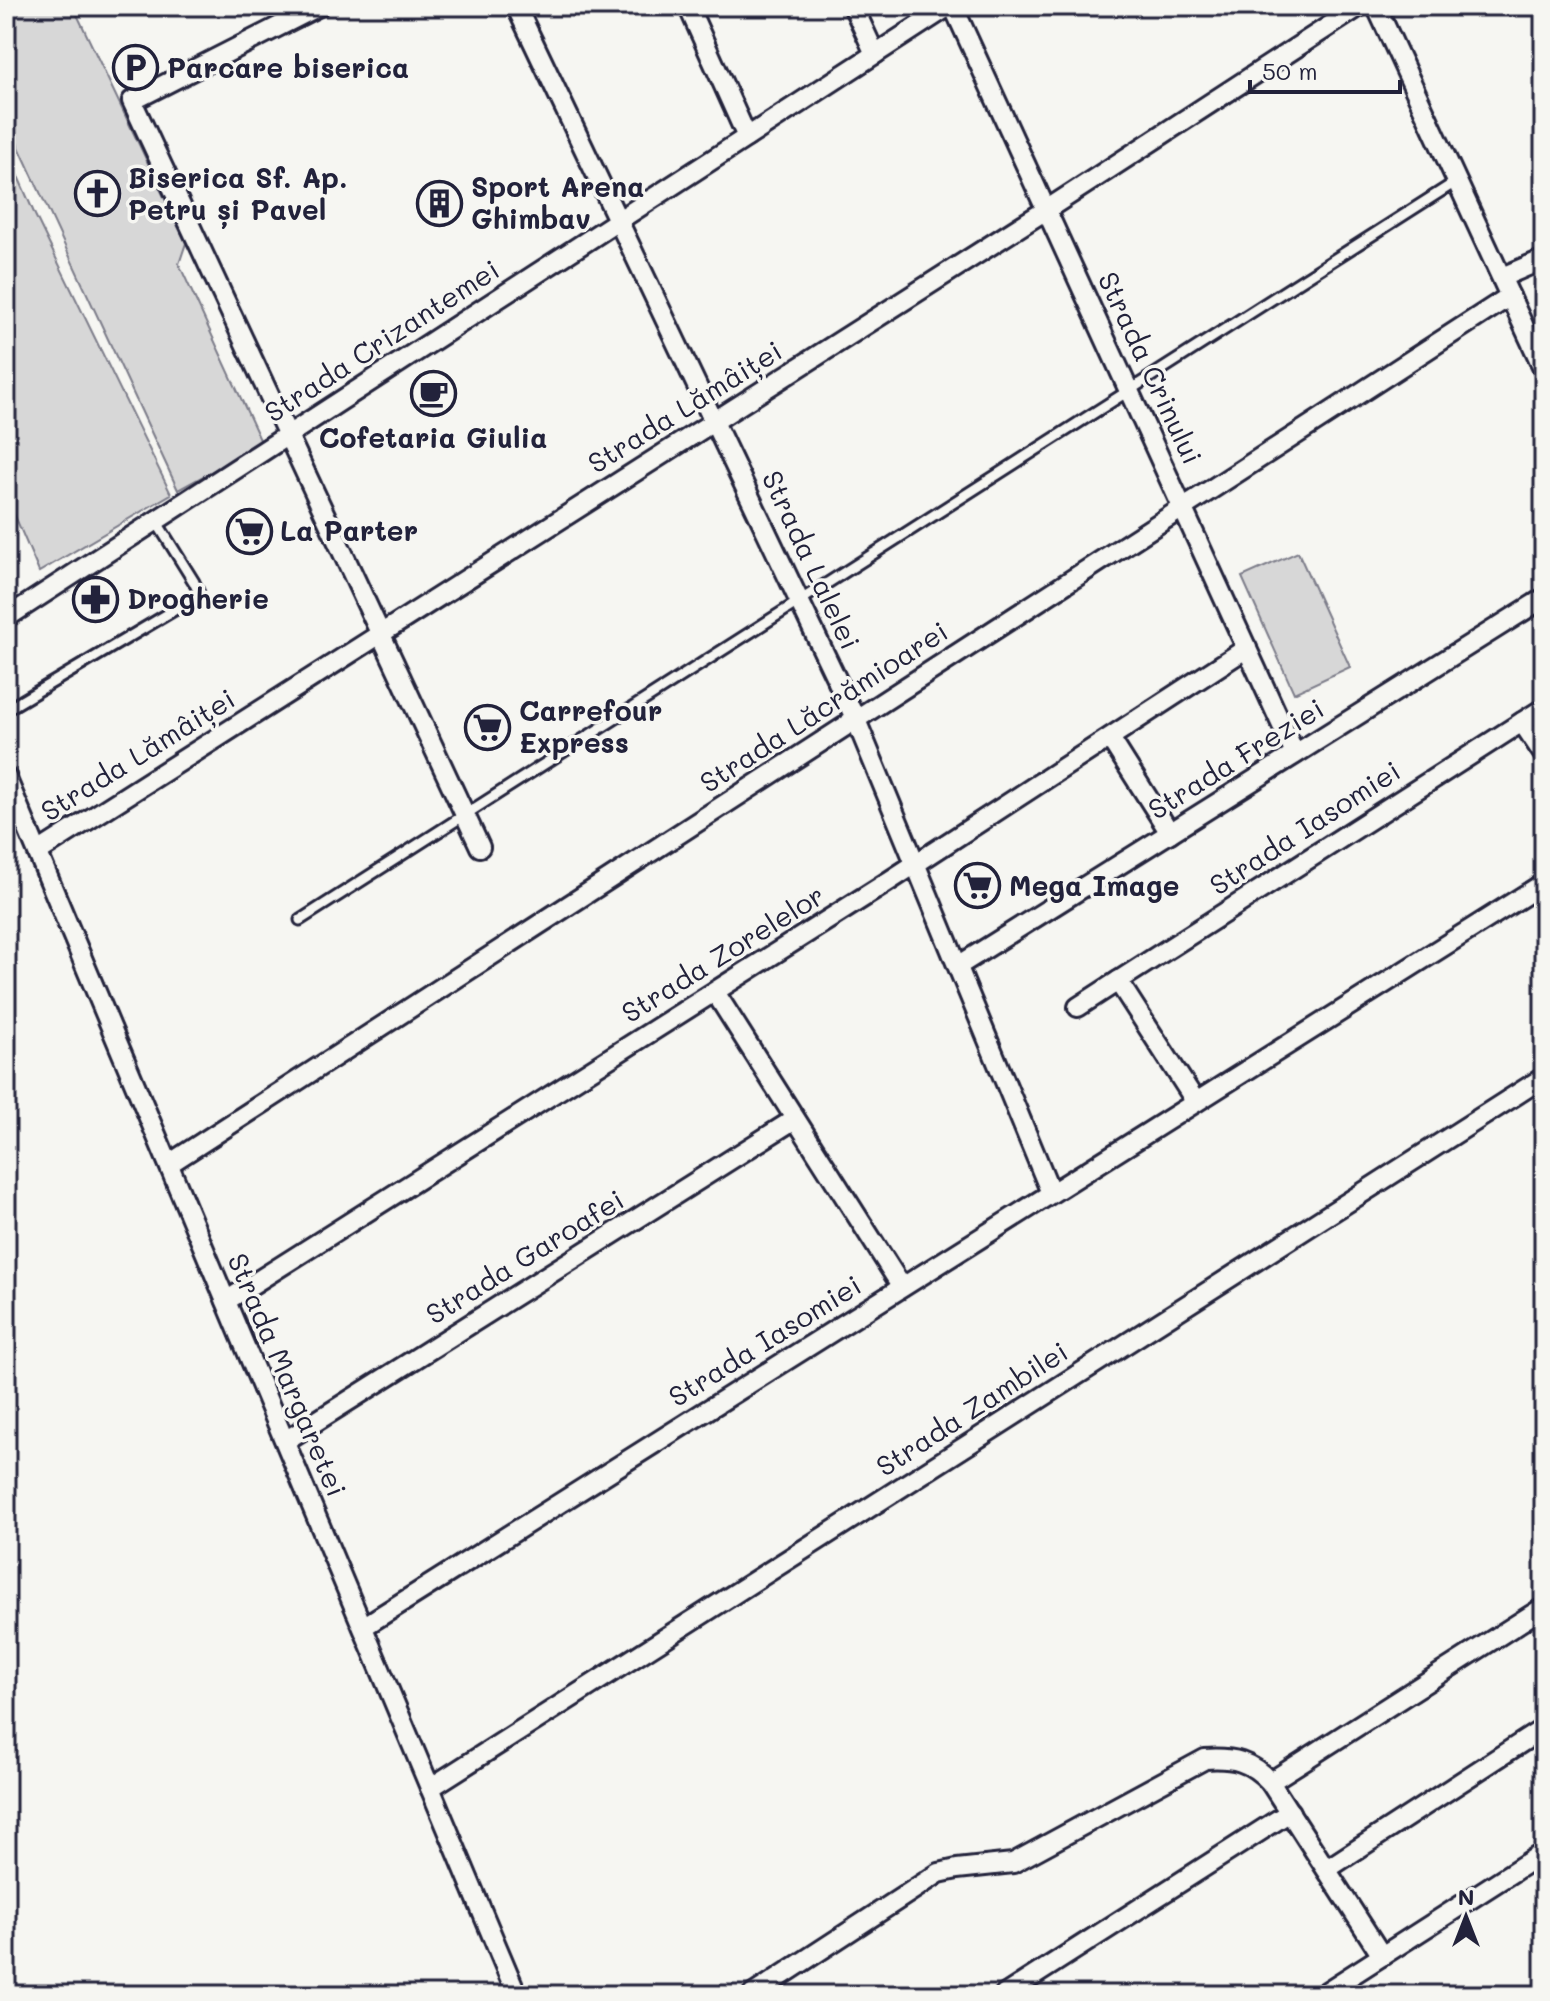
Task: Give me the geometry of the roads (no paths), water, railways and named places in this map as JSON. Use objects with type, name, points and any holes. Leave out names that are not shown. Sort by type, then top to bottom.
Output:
[{"type":"street","points":[[319,6],[132,101],[480,847]]},
{"type":"street","name":"Strada Lalelei","points":[[516,6],[856,720],[1051,1193]]},
{"type":"street","points":[[688,6],[747,137]]},
{"type":"street","points":[[853,6],[875,54]]},
{"type":"street","name":"Strada Crizantemei","points":[[6,618],[951,6]]},
{"type":"street","name":"Strada Crinului","points":[[951,6],[1295,754]]},
{"type":"street","name":"Strada Lămâiței","points":[[38,852],[1046,210],[1360,6]]},
{"type":"street","points":[[1376,6],[1544,370]]},
{"type":"street","points":[[1502,277],[1544,259]]},
{"type":"street","name":"Strada Lăcrămioarei","points":[[169,1164],[1510,296]]},
{"type":"street","name":"Strada Freziei","points":[[958,966],[1544,598]]},
{"type":"street","name":"Strada Zorelelor","points":[[226,1301],[715,992],[1247,648]]},
{"type":"street","name":"Strada Iasomiei","points":[[1078,1007],[1544,708]]},
{"type":"street","points":[[1522,722],[1544,755]]},
{"type":"street","points":[[1110,738],[1170,833]]},
{"type":"street","name":"Strada Margaretei","points":[[6,777],[517,1995]]},
{"type":"street","name":"Strada Iasomiei","points":[[363,1627],[1544,883]]},
{"type":"street","points":[[1118,981],[1196,1102]]},
{"type":"street","points":[[715,992],[902,1287]]},
{"type":"street","name":"Strada Zambilei","points":[[430,1788],[1544,1077]]},
{"type":"street","name":"Strada Garoafei","points":[[285,1441],[795,1119]]},
{"type":"street","points":[[1270,1782],[1544,1607]]},
{"type":"street","points":[[1327,1869],[1544,1728]]},
{"type":"street","points":[[752,1995],[932,1877],[957,1869],[1013,1863],[1205,1759],[1239,1759],[1258,1768],[1290,1812],[1382,1956]]},
{"type":"street","points":[[1004,1995],[1290,1812]]},
{"type":"street","points":[[1321,1995],[1544,1852]]},
{"type":"lane","points":[[300,920],[1457,181]]},
{"type":"lane","points":[[6,710],[198,596],[194,582],[156,521]]},
{"type":"place","name":"Parcare biserica","points":[[136,68]]},
{"type":"place","name":"Biserica Sf. Ap. Petru și Pavel","points":[[97,194]]},
{"type":"place","name":"Sport Arena Ghimbav","points":[[440,203]]},
{"type":"place","name":"Cofetaria Giulia","points":[[433,394]]},
{"type":"place","name":"La Parter","points":[[249,531]]},
{"type":"place","name":"Drogherie","points":[[96,599]]},
{"type":"place","name":"Carrefour Express","points":[[488,727]]},
{"type":"place","name":"Mega Image","points":[[978,886]]}]
